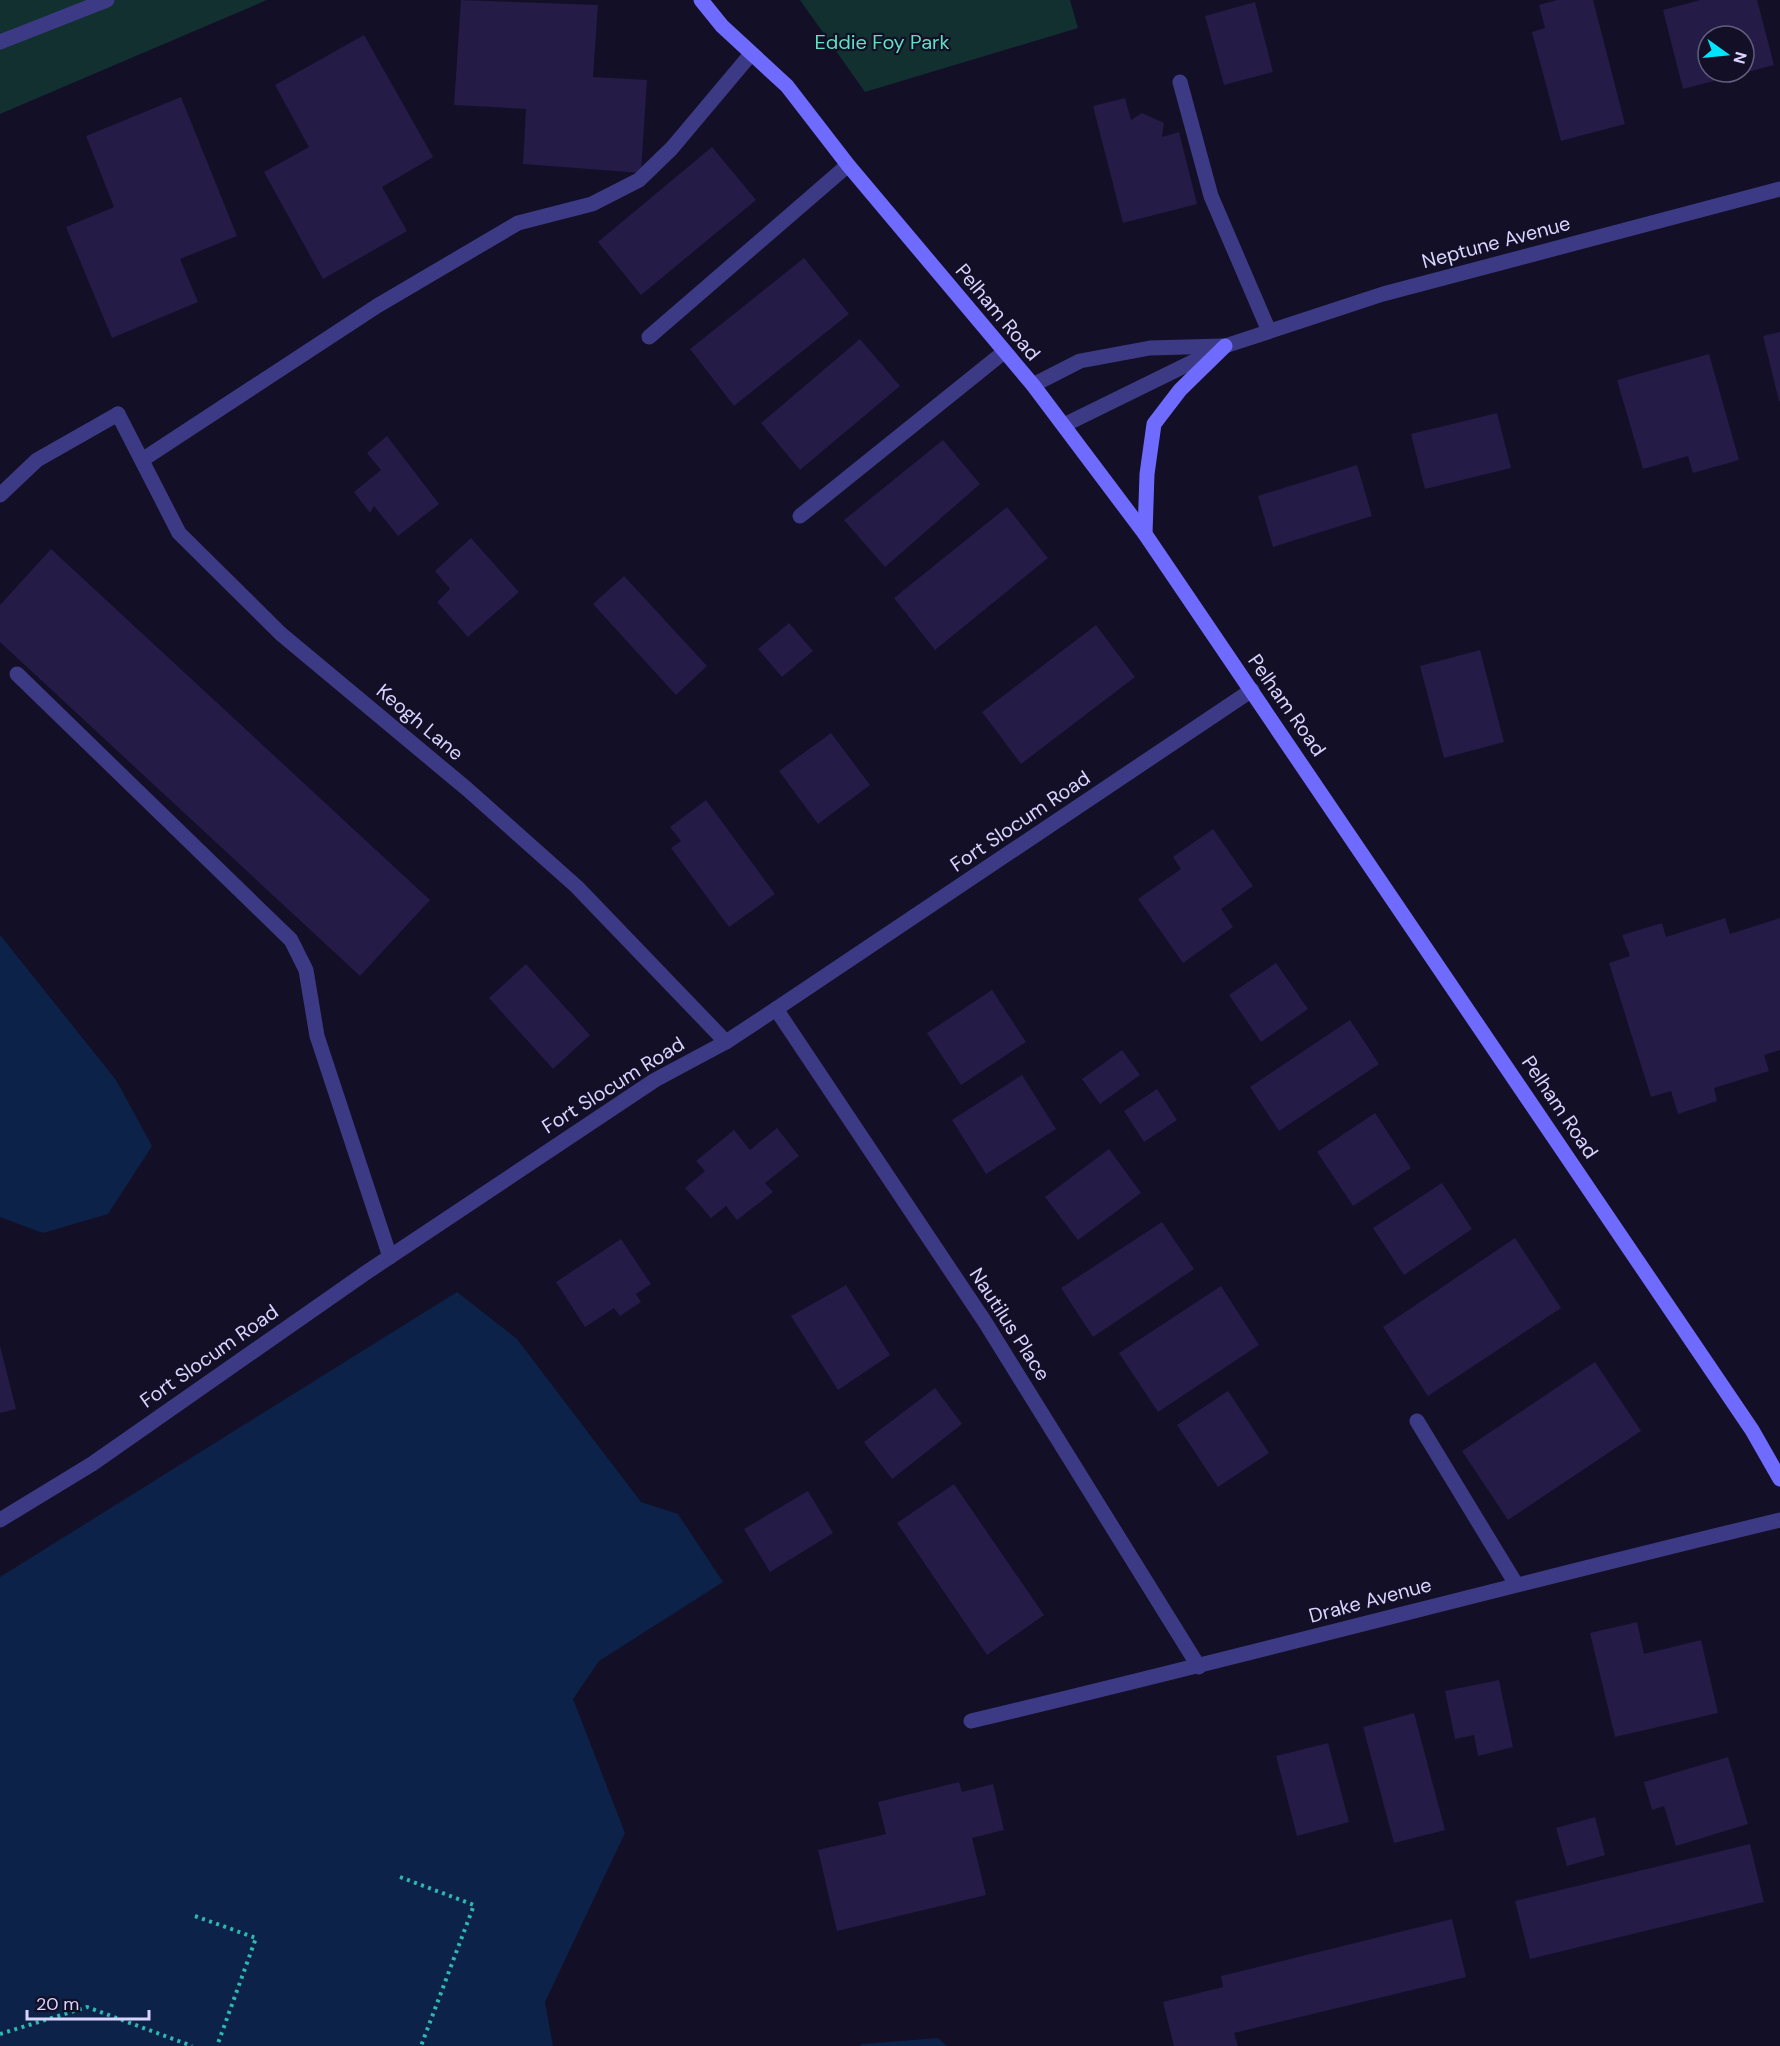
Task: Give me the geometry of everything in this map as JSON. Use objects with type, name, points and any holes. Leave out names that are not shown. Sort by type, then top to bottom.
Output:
[{"type":"main road","name":"Pelham Road","points":[[701,0],[722,26],[787,86],[848,165],[1033,386],[1145,534],[1740,1412],[1780,1479]]},
{"type":"main road","points":[[1145,534],[1147,474],[1154,424],[1180,390],[1225,346]]},
{"type":"street","points":[[0,42],[107,0]]},
{"type":"street","points":[[142,460],[387,300],[519,223],[592,204],[639,180],[672,147],[751,54]]},
{"type":"street","points":[[1180,82],[1211,196],[1269,331]]},
{"type":"street","points":[[649,337],[848,165]]},
{"type":"street","name":"Neptune Avenue","points":[[1064,425],[1225,346],[1269,331],[1383,294],[1780,189]]},
{"type":"street","name":"Neptune Avenue","points":[[1033,386],[1080,361],[1150,348],[1225,346]]},
{"type":"street","points":[[800,516],[1004,352]]},
{"type":"street","name":"Keogh Lane","points":[[0,495],[37,460],[118,414],[179,532],[204,558],[281,634],[467,789],[577,886],[726,1042]]},
{"type":"street","points":[[17,674],[291,940],[306,970],[317,1036],[390,1257]]},
{"type":"street","name":"Fort Slocum Road","points":[[0,1520],[92,1464],[390,1257],[655,1080],[726,1042],[1252,690]]},
{"type":"street","name":"Nautilus Place","points":[[776,1009],[985,1322],[1199,1667]]},
{"type":"street","points":[[1416,1421],[1516,1584]]},
{"type":"street","name":"Drake Avenue","points":[[971,1720],[1199,1667],[1516,1584],[1780,1520]]},
{"type":"path","points":[[400,1877],[474,1905],[421,2046]]},
{"type":"path","points":[[195,1916],[256,1938],[217,2046]]},
{"type":"path","points":[[0,2034],[87,2007],[192,2046]]},
{"type":"green space","points":[[0,0],[267,0],[0,114]]},
{"type":"green space","name":"Eddie Foy Park","points":[[800,0],[1070,0],[1078,28],[865,92]]},
{"type":"water","points":[[0,935],[116,1080],[152,1146],[108,1214],[43,1233],[0,1217]]},
{"type":"water","points":[[457,1292],[517,1339],[641,1502],[678,1514],[723,1582],[599,1661],[573,1699],[625,1833],[545,2002],[553,2046],[0,2046],[0,1577]]},
{"type":"water","points":[[938,2038],[947,2046],[859,2046],[862,2044]]},
{"type":"building","points":[[461,0],[598,5],[593,77],[647,80],[641,173],[523,164],[526,109],[454,105]]},
{"type":"building","points":[[1557,0],[1593,0],[1625,124],[1561,141],[1532,32],[1545,28],[1539,5]]},
{"type":"building","points":[[1700,0],[1757,0],[1774,65],[1756,70],[1756,24],[1696,24],[1696,84],[1702,84],[1683,89],[1663,10]]},
{"type":"building","points":[[1255,2],[1273,72],[1224,85],[1205,16]]},
{"type":"building","points":[[364,35],[433,157],[382,187],[407,231],[323,279],[264,172],[309,147],[275,85]]},
{"type":"building","points":[[181,97],[237,236],[180,259],[198,302],[112,338],[66,227],[114,207],[86,136]]},
{"type":"building","points":[[1125,98],[1131,120],[1142,113],[1164,123],[1162,137],[1179,132],[1197,204],[1123,223],[1093,106]]},
{"type":"building","points":[[712,147],[756,200],[641,295],[598,242]]},
{"type":"building","points":[[804,258],[849,314],[734,406],[690,349]]},
{"type":"building","points":[[1780,332],[1780,401],[1779,401],[1763,336]]},
{"type":"building","points":[[860,339],[900,386],[800,470],[761,423]]},
{"type":"building","points":[[1709,354],[1739,460],[1693,473],[1688,456],[1643,469],[1617,380]]},
{"type":"building","points":[[1497,413],[1511,468],[1425,489],[1411,434]]},
{"type":"building","points":[[387,436],[439,504],[398,536],[374,506],[370,513],[354,492],[381,470],[367,453]]},
{"type":"building","points":[[943,440],[980,484],[885,567],[844,520]]},
{"type":"building","points":[[1357,465],[1372,516],[1273,547],[1258,496]]},
{"type":"building","points":[[1007,507],[1048,558],[935,650],[894,598]]},
{"type":"building","points":[[471,538],[519,592],[468,637],[437,602],[450,589],[435,571]]},
{"type":"building","points":[[51,549],[430,900],[360,976],[0,642],[0,605]]},
{"type":"building","points":[[624,576],[707,666],[676,695],[593,604]]},
{"type":"building","points":[[789,623],[813,651],[782,677],[758,649]]},
{"type":"building","points":[[1096,625],[1135,677],[1021,764],[982,712]]},
{"type":"building","points":[[1480,650],[1504,742],[1444,758],[1420,666]]},
{"type":"building","points":[[831,733],[870,785],[818,824],[779,771]]},
{"type":"building","points":[[706,800],[775,894],[729,927],[671,848],[681,841],[670,827]]},
{"type":"building","points":[[1213,829],[1253,886],[1221,909],[1233,927],[1183,963],[1138,899],[1181,869],[1173,857]]},
{"type":"building","points":[[1725,918],[1730,934],[1780,918],[1780,1050],[1764,1055],[1769,1071],[1714,1088],[1717,1101],[1678,1114],[1671,1091],[1651,1097],[1609,963],[1630,956],[1622,935],[1662,923],[1666,937]]},
{"type":"building","points":[[1276,963],[1308,1009],[1261,1042],[1229,995]]},
{"type":"building","points":[[526,964],[590,1035],[553,1069],[489,998]]},
{"type":"building","points":[[992,990],[1026,1042],[961,1085],[927,1033]]},
{"type":"building","points":[[1350,1020],[1379,1064],[1279,1131],[1250,1087]]},
{"type":"building","points":[[1122,1050],[1140,1075],[1100,1104],[1082,1079]]},
{"type":"building","points":[[1022,1075],[1056,1129],[986,1174],[952,1120]]},
{"type":"building","points":[[1157,1089],[1177,1120],[1144,1142],[1124,1111]]},
{"type":"building","points":[[1375,1113],[1411,1168],[1353,1206],[1317,1152]]},
{"type":"building","points":[[777,1128],[799,1156],[765,1183],[773,1192],[737,1220],[726,1206],[711,1218],[685,1188],[705,1171],[696,1161],[734,1130],[750,1150]]},
{"type":"building","points":[[1109,1149],[1141,1193],[1078,1240],[1045,1197]]},
{"type":"building","points":[[1442,1183],[1472,1229],[1404,1275],[1373,1228]]},
{"type":"building","points":[[1162,1222],[1194,1269],[1093,1337],[1061,1288]]},
{"type":"building","points":[[1515,1238],[1561,1308],[1428,1396],[1383,1327]]},
{"type":"building","points":[[621,1239],[651,1284],[636,1294],[641,1302],[620,1316],[614,1308],[585,1327],[556,1282]]},
{"type":"building","points":[[846,1285],[890,1355],[838,1390],[791,1316]]},
{"type":"building","points":[[1221,1286],[1259,1345],[1158,1412],[1119,1353]]},
{"type":"building","points":[[0,1346],[16,1409],[0,1413]]},
{"type":"building","points":[[1595,1362],[1641,1431],[1508,1520],[1462,1451]]},
{"type":"building","points":[[935,1388],[962,1424],[892,1479],[864,1442]]},
{"type":"building","points":[[1228,1391],[1269,1453],[1218,1487],[1177,1425]]},
{"type":"building","points":[[954,1484],[1044,1615],[987,1655],[897,1523]]},
{"type":"building","points":[[808,1491],[833,1533],[770,1572],[744,1529]]},
{"type":"building","points":[[1637,1622],[1644,1654],[1701,1640],[1718,1713],[1615,1737],[1590,1633]]},
{"type":"building","points":[[1499,1680],[1513,1747],[1478,1756],[1474,1735],[1455,1739],[1445,1691]]},
{"type":"building","points":[[1414,1713],[1445,1830],[1394,1843],[1363,1727]]},
{"type":"building","points":[[1328,1743],[1349,1822],[1297,1836],[1276,1756]]},
{"type":"building","points":[[1728,1757],[1748,1824],[1676,1846],[1664,1806],[1652,1810],[1644,1782]]},
{"type":"building","points":[[959,1782],[962,1792],[993,1784],[1004,1830],[972,1838],[986,1895],[837,1931],[818,1850],[886,1834],[878,1802]]},
{"type":"building","points":[[1595,1817],[1605,1855],[1567,1866],[1556,1828]]},
{"type":"building","points":[[1750,1844],[1764,1902],[1530,1959],[1515,1901]]},
{"type":"building","points":[[1452,1919],[1466,1977],[1234,2033],[1238,2046],[1174,2046],[1163,2002],[1223,1987],[1221,1976]]}]
